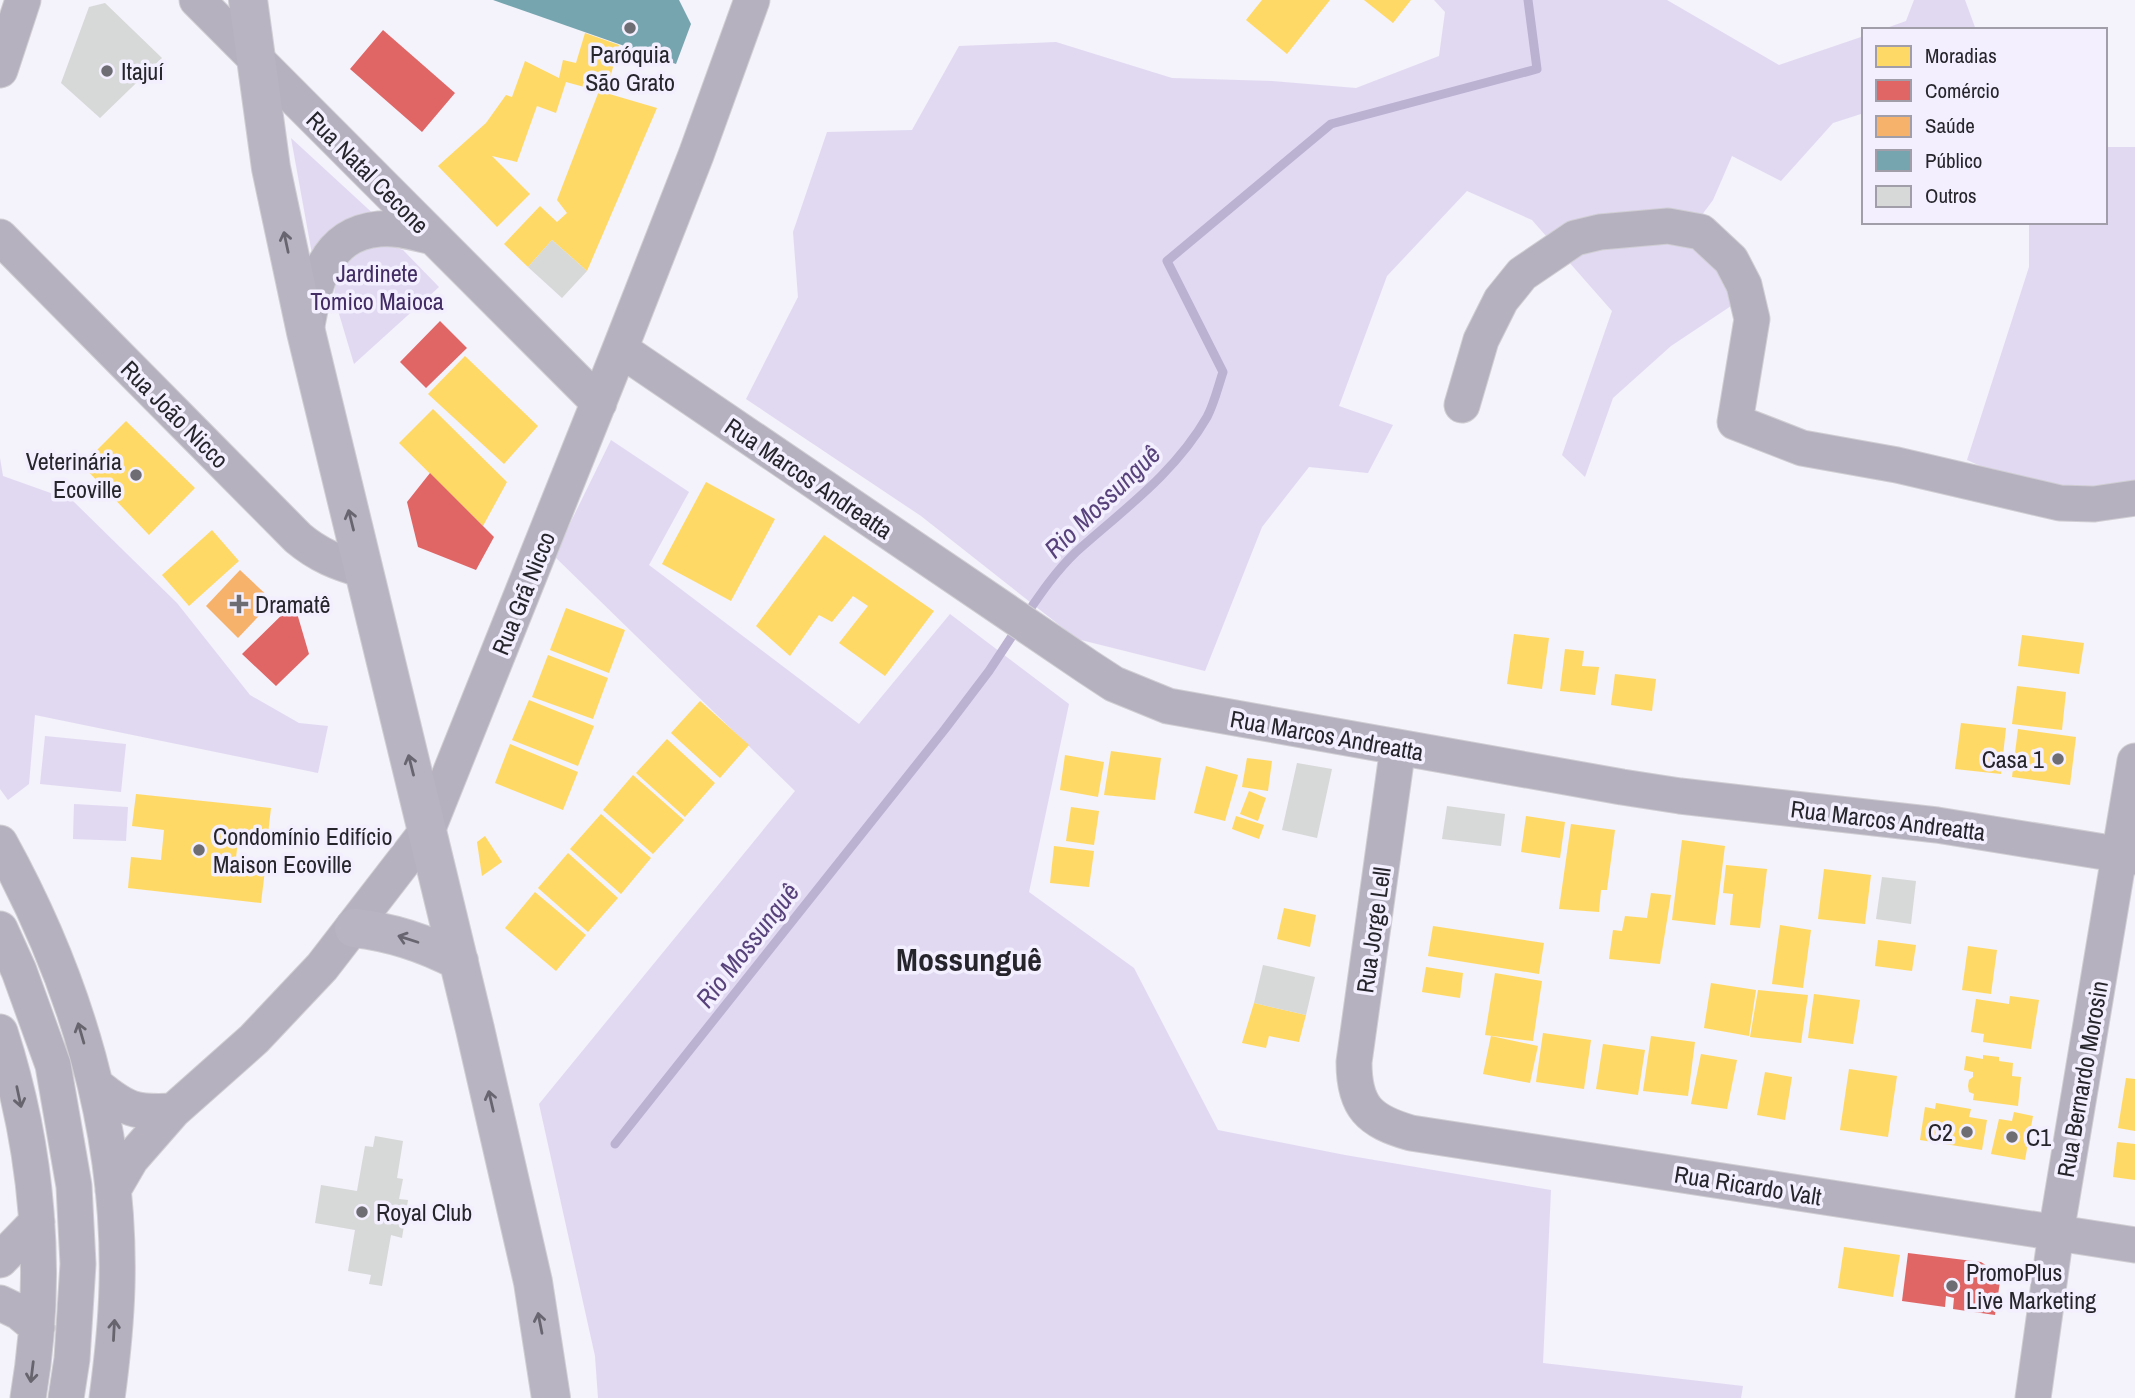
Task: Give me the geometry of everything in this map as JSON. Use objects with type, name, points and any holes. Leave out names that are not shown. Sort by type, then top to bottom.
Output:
[{"type":"main road","points":[[248,0],[271,167],[306,332],[459,961],[533,1282],[551,1398]]},
{"type":"main road","points":[[354,928],[415,940],[459,961]]},
{"type":"street","points":[[0,70],[23,0]]},
{"type":"street","name":"Rua Natal Cecone","points":[[197,0],[599,403]]},
{"type":"street","name":"Rua Grã Nicco","points":[[113,1190],[131,1159],[173,1111],[230,1062],[288,1005],[354,928],[427,831],[696,155],[751,0]]},
{"type":"street","points":[[1462,405],[1482,340],[1502,300],[1522,274],[1575,238],[1600,232],[1668,226],[1701,232],[1731,260],[1745,285],[1752,319],[1735,422],[1802,448],[1897,465],[2060,503],[2094,505],[2135,498]]},
{"type":"street","points":[[306,332],[320,275],[330,254],[343,241],[379,229],[401,230],[433,237]]},
{"type":"street","name":"Rua João Nicco","points":[[0,237],[298,538],[313,551],[335,562],[363,570]]},
{"type":"street","name":"Rua Marcos Andreatta","points":[[620,349],[1114,684],[1168,706],[1680,796],[1937,825],[2128,856]]},
{"type":"street","name":"Rua Jorge Lell","points":[[1366,1110],[1357,1096],[1354,1062],[1398,747]]},
{"type":"street","name":"Rua Bernardo Morosin","points":[[2034,1398],[2056,1233],[2128,856],[2135,761]]},
{"type":"street","points":[[0,843],[24,886],[52,950],[79,1024],[97,1086],[113,1190],[117,1286],[107,1398]]},
{"type":"street","points":[[0,929],[19,971],[52,1065],[75,1186],[78,1264],[72,1359],[66,1398]]},
{"type":"street","points":[[0,1032],[13,1072],[24,1124],[33,1172],[37,1222],[37,1327],[28,1398]]},
{"type":"street","points":[[97,1086],[119,1104],[135,1110],[173,1111]]},
{"type":"street","name":"Rua Ricardo Valt","points":[[1366,1110],[1377,1120],[1411,1133],[2135,1245]]},
{"type":"street","points":[[0,1259],[37,1222]]},
{"type":"street","points":[[0,1303],[19,1312],[37,1327]]},
{"type":"green space","points":[[1434,0],[1667,0],[1779,65],[1862,37],[1862,114],[1833,123],[1781,181],[1732,156],[1713,200],[1687,235],[1743,298],[1671,346],[1613,398],[1585,477],[1562,455],[1612,311],[1532,220],[1467,191],[1387,276],[1339,406],[1393,425],[1368,473],[1309,467],[1262,527],[1205,671],[1077,639],[921,516],[746,399],[798,297],[793,232],[827,132],[912,130],[959,46],[1056,42],[1172,78],[1272,81],[1356,88],[1439,56],[1445,12]]},
{"type":"green space","points":[[1914,0],[1965,0],[1975,28],[1887,28],[1906,21]]},
{"type":"green space","points":[[291,138],[379,219],[312,254]]},
{"type":"green space","points":[[2107,147],[2135,147],[2135,487],[2049,496],[1967,460],[2029,267],[2029,224],[2107,224]]},
{"type":"green space","name":"Jardinete Tomico Maioca","points":[[386,244],[403,250],[439,287],[354,364],[334,297],[336,270],[362,246]]},
{"type":"green space","points":[[611,440],[689,492],[649,565],[859,724],[950,614],[1069,704],[1029,892],[1134,968],[1218,1130],[1551,1190],[1543,1363],[1743,1386],[1741,1398],[598,1398],[595,1356],[539,1104],[795,791],[554,556]]},
{"type":"green space","points":[[0,458],[3,476],[73,501],[177,603],[250,695],[299,723],[328,726],[318,773],[35,715],[29,784],[8,800],[0,789]]},
{"type":"green space","points":[[45,736],[126,744],[121,792],[40,784]]},
{"type":"green space","points":[[74,804],[128,807],[126,841],[73,839]]},
{"type":"building: Moradias","points":[[1262,0],[1330,0],[1287,54],[1246,20]]},
{"type":"building: Moradias","points":[[1364,0],[1411,0],[1393,23]]},
{"type":"building: Moradias","points":[[585,33],[619,45],[606,93],[657,108],[587,271],[552,240],[528,267],[504,244],[540,206],[557,222],[567,213],[557,200],[599,91],[566,82],[556,113],[537,106],[517,162],[492,156],[530,194],[497,227],[438,166],[486,123],[506,95],[512,97],[525,61],[559,78],[563,60],[576,63]]},
{"type":"building: Moradias","points":[[465,356],[538,426],[504,464],[428,394]]},
{"type":"building: Moradias","points":[[433,409],[507,482],[483,526],[399,443]]},
{"type":"building: Moradias","points":[[126,421],[195,488],[149,535],[82,465]]},
{"type":"building: Moradias","points":[[706,482],[775,519],[731,601],[662,564]]},
{"type":"building: Moradias","points":[[212,530],[239,561],[189,606],[162,575]]},
{"type":"building: Moradias","points":[[824,535],[934,611],[885,676],[839,643],[868,606],[853,596],[832,622],[819,615],[790,656],[756,626]]},
{"type":"building: Moradias","points":[[566,608],[625,630],[609,673],[550,650]]},
{"type":"building: Moradias","points":[[1514,634],[1549,638],[1542,689],[1507,684]]},
{"type":"building: Moradias","points":[[2022,635],[2084,643],[2079,674],[2018,666]]},
{"type":"building: Moradias","points":[[1565,649],[1584,651],[1582,666],[1599,667],[1595,695],[1560,691]]},
{"type":"building: Moradias","points":[[548,655],[608,678],[593,719],[532,697]]},
{"type":"building: Moradias","points":[[1615,674],[1656,679],[1652,711],[1611,705]]},
{"type":"building: Moradias","points":[[2017,686],[2066,692],[2062,730],[2012,724]]},
{"type":"building: Moradias","points":[[529,700],[594,726],[578,766],[512,740]]},
{"type":"building: Moradias","points":[[700,701],[749,745],[720,778],[671,733]]},
{"type":"building: Moradias","points":[[1961,723],[2006,728],[2001,774],[1955,769]]},
{"type":"building: Moradias","points":[[2018,729],[2076,737],[2070,785],[2012,777]]},
{"type":"building: Moradias","points":[[667,739],[715,783],[685,817],[636,773]]},
{"type":"building: Moradias","points":[[510,744],[578,772],[563,810],[495,783]]},
{"type":"building: Moradias","points":[[1111,751],[1161,758],[1155,800],[1104,795]]},
{"type":"building: Moradias","points":[[1065,755],[1104,762],[1098,797],[1060,790]]},
{"type":"building: Moradias","points":[[1247,758],[1272,761],[1268,791],[1242,787]]},
{"type":"building: Moradias","points":[[1206,766],[1238,775],[1225,821],[1194,813]]},
{"type":"building: Moradias","points":[[633,775],[684,820],[653,854],[603,810]]},
{"type":"building: Moradias","points":[[1249,791],[1266,798],[1258,821],[1240,814]]},
{"type":"building: Moradias","name":"Condomínio Edifício Maison Ecoville","points":[[136,794],[271,808],[267,843],[238,840],[235,867],[265,870],[261,903],[128,888],[131,857],[161,860],[164,830],[132,826]]},
{"type":"building: Moradias","points":[[1071,807],[1099,811],[1094,845],[1066,841]]},
{"type":"building: Moradias","points":[[601,814],[651,858],[621,894],[570,849]]},
{"type":"building: Moradias","points":[[1236,816],[1264,825],[1259,839],[1232,829]]},
{"type":"building: Moradias","points":[[1526,816],[1565,822],[1560,858],[1521,852]]},
{"type":"building: Moradias","points":[[1571,824],[1615,830],[1607,890],[1601,890],[1599,912],[1559,909]]},
{"type":"building: Moradias","points":[[485,836],[502,862],[482,876],[477,842]]},
{"type":"building: Moradias","points":[[1682,840],[1725,846],[1715,925],[1672,920]]},
{"type":"building: Moradias","points":[[1054,846],[1094,851],[1089,887],[1050,883]]},
{"type":"building: Moradias","points":[[568,853],[618,898],[588,932],[538,888]]},
{"type":"building: Moradias","points":[[1726,865],[1767,869],[1760,928],[1730,925],[1733,894],[1723,893]]},
{"type":"building: Moradias","points":[[1824,869],[1871,875],[1865,924],[1818,919]]},
{"type":"building: Moradias","points":[[535,892],[586,935],[556,971],[505,928]]},
{"type":"building: Moradias","points":[[1651,893],[1671,895],[1660,964],[1609,959],[1613,930],[1622,931],[1625,916],[1647,918]]},
{"type":"building: Moradias","points":[[1284,908],[1316,915],[1310,947],[1277,939]]},
{"type":"building: Moradias","points":[[1780,925],[1811,930],[1803,988],[1772,984]]},
{"type":"building: Moradias","points":[[1433,926],[1544,943],[1539,974],[1428,956]]},
{"type":"building: Moradias","points":[[1878,940],[1916,945],[1912,971],[1875,966]]},
{"type":"building: Moradias","points":[[1968,946],[1997,950],[1991,994],[1962,990]]},
{"type":"building: Moradias","points":[[1426,967],[1463,973],[1460,998],[1422,992]]},
{"type":"building: Moradias","points":[[1495,973],[1542,981],[1533,1041],[1485,1035]]},
{"type":"building: Moradias","points":[[1711,983],[1756,990],[1749,1036],[1704,1028]]},
{"type":"building: Moradias","points":[[1758,990],[1808,995],[1801,1043],[1750,1037]]},
{"type":"building: Moradias","points":[[1814,994],[1860,1000],[1853,1044],[1808,1038]]},
{"type":"building: Moradias","points":[[2010,996],[2039,1000],[2031,1049],[1983,1042],[1984,1034],[1971,1032],[1976,999],[2009,1004]]},
{"type":"building: Moradias","points":[[1254,1003],[1306,1015],[1299,1042],[1269,1036],[1266,1048],[1242,1043]]},
{"type":"building: Moradias","points":[[1543,1033],[1591,1040],[1584,1089],[1536,1082]]},
{"type":"building: Moradias","points":[[1491,1036],[1538,1046],[1530,1083],[1483,1074]]},
{"type":"building: Moradias","points":[[1651,1036],[1695,1042],[1688,1096],[1643,1091]]},
{"type":"building: Moradias","points":[[1603,1044],[1645,1050],[1638,1095],[1596,1089]]},
{"type":"building: Moradias","points":[[1701,1054],[1737,1060],[1727,1109],[1691,1104]]},
{"type":"building: Moradias","points":[[1983,1055],[1999,1057],[1999,1061],[2013,1063],[2012,1076],[2021,1077],[2018,1106],[1973,1100],[1974,1094],[1969,1092],[1968,1086],[1973,1072],[1964,1070],[1966,1056],[1983,1059]]},
{"type":"building: Moradias","points":[[1849,1069],[1897,1076],[1888,1137],[1840,1130]]},
{"type":"building: Moradias","points":[[1765,1072],[1792,1077],[1785,1120],[1757,1115]]},
{"type":"building: Moradias","points":[[2126,1078],[2135,1079],[2135,1131],[2118,1128]]},
{"type":"building: Moradias","points":[[1936,1103],[1971,1109],[1969,1117],[1987,1120],[1982,1150],[1920,1140],[1925,1107],[1935,1109]]},
{"type":"building: Moradias","name":"C1","points":[[2014,1112],[2033,1116],[2025,1160],[1991,1154],[1999,1119],[2012,1121]]},
{"type":"building: Moradias","points":[[2117,1142],[2135,1144],[2135,1180],[2113,1177]]},
{"type":"building: Moradias","points":[[1844,1247],[1900,1255],[1893,1297],[1838,1288]]},
{"type":"building: Comércio","points":[[383,30],[455,93],[422,132],[350,69]]},
{"type":"building: Comércio","points":[[440,321],[467,348],[426,388],[400,362]]},
{"type":"building: Comércio","points":[[430,473],[494,537],[476,570],[418,547],[407,502]]},
{"type":"building: Comércio","points":[[294,603],[309,654],[276,686],[242,654]]},
{"type":"building: Comércio","name":"PromoPlus Live Marketing","points":[[1908,1253],[1981,1262],[2001,1275],[1995,1315],[1953,1309],[1954,1298],[1946,1296],[1945,1307],[1902,1301]]},
{"type":"building: Saúde","name":"Dramatê","points":[[240,570],[273,601],[238,638],[206,606]]},
{"type":"building: Público","name":"Paróquia São Grato","points":[[493,0],[679,0],[691,24],[676,64]]},
{"type":"building: Outros","name":"Itajuí","points":[[105,3],[162,58],[100,118],[61,83],[89,7]]},
{"type":"building: Outros","points":[[552,240],[587,271],[562,298],[528,267]]},
{"type":"building: Outros","points":[[1297,763],[1332,769],[1317,838],[1282,830]]},
{"type":"building: Outros","points":[[1447,806],[1505,814],[1501,846],[1442,839]]},
{"type":"building: Outros","points":[[1882,877],[1916,881],[1911,924],[1876,919]]},
{"type":"building: Outros","points":[[1263,965],[1315,977],[1306,1015],[1254,1003]]},
{"type":"building: Outros","name":"Royal Club","points":[[375,1136],[403,1141],[397,1178],[403,1179],[399,1199],[408,1200],[402,1238],[391,1235],[382,1286],[369,1284],[371,1275],[348,1271],[355,1230],[315,1223],[321,1185],[357,1191],[365,1146],[373,1147]]},
{"type":"waterway","name":"Rio Mossunguê","points":[[1026,615],[1069,559],[1147,490],[1180,456],[1212,407],[1223,372],[1167,261],[1331,124],[1537,69],[1528,0]]},
{"type":"waterway","name":"Rio Mossunguê","points":[[615,1144],[945,729],[1018,627]]},
{"type":"place","name":"Paróquia São Grato","points":[[630,28]]},
{"type":"place","name":"Itajuí","points":[[107,71]]},
{"type":"place","name":"Veterinária Ecoville","points":[[136,475]]},
{"type":"place","name":"Dramatê","points":[[239,604]]},
{"type":"place","name":"Casa 1","points":[[2058,759]]},
{"type":"place","name":"Condomínio Edifício Maison Ecoville","points":[[199,850]]},
{"type":"place","name":"C2","points":[[1967,1132]]},
{"type":"place","name":"C1","points":[[2012,1137]]},
{"type":"place","name":"Royal Club","points":[[362,1212]]},
{"type":"place","name":"PromoPlus Live Marketing","points":[[1952,1286]]},
{"type":"district","name":"Mossunguê","points":[[969,959]]}]
